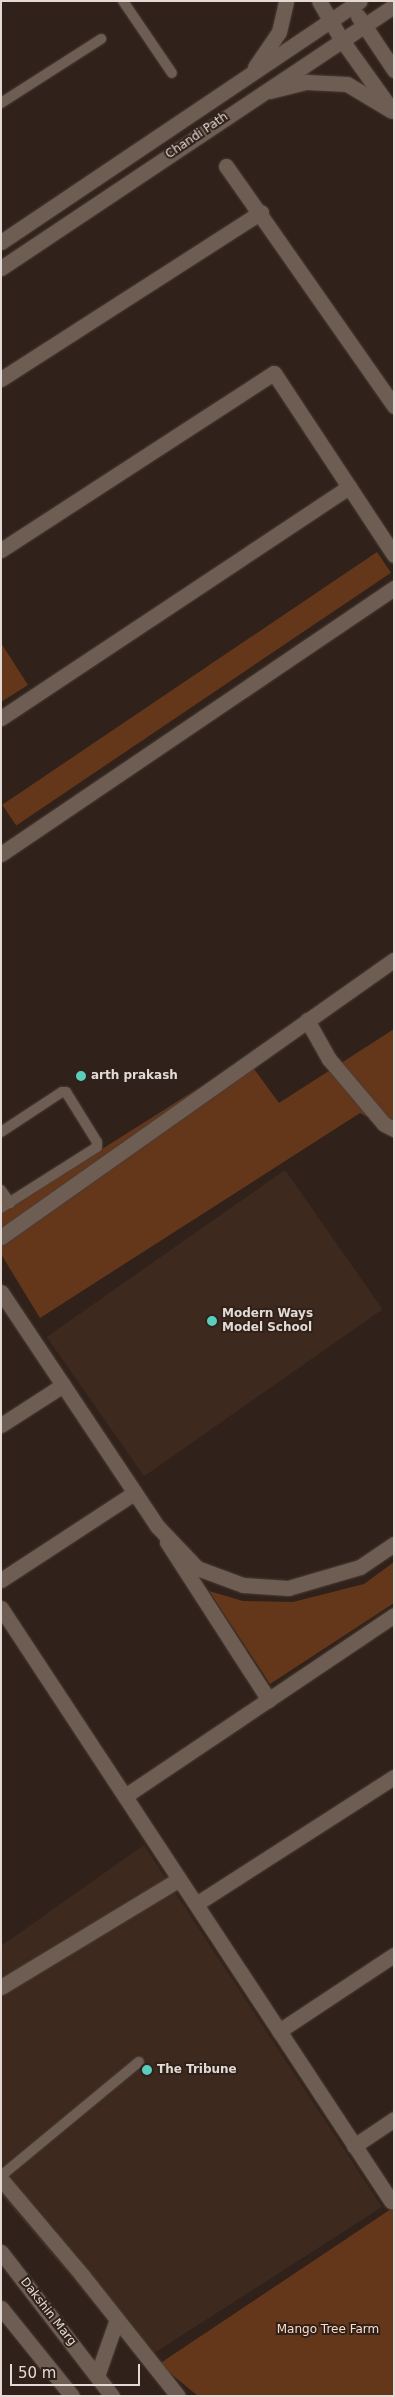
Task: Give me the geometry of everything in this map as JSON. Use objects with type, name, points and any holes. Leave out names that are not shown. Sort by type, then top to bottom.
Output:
[{"type":"street","points":[[250,74],[279,32],[286,1]]},
{"type":"street","points":[[318,1],[341,39],[393,112]]},
{"type":"street","points":[[353,3],[362,25],[394,70]]},
{"type":"street","name":"Chandi Path","points":[[1,242],[331,20],[353,3]]},
{"type":"street","name":"Chandi Path","points":[[1,268],[362,25],[394,6]]},
{"type":"street","points":[[260,94],[308,82],[347,84],[393,112]]},
{"type":"street","points":[[226,166],[261,212],[394,406]]},
{"type":"street","points":[[1,379],[261,212]]},
{"type":"street","points":[[1,550],[274,373],[394,555]]},
{"type":"street","points":[[1,718],[349,487]]},
{"type":"street","points":[[1,854],[394,588]]},
{"type":"street","points":[[1,1237],[306,1020],[394,960]]},
{"type":"street","points":[[306,1020],[329,1059],[384,1124],[394,1129]]},
{"type":"street","points":[[1,1292],[157,1526],[269,1700]]},
{"type":"street","points":[[1,1425],[63,1385]]},
{"type":"street","points":[[1,1580],[134,1493]]},
{"type":"street","points":[[157,1526],[197,1568],[243,1585],[288,1588],[360,1567],[394,1544]]},
{"type":"street","points":[[1,1608],[390,2201]]},
{"type":"street","points":[[125,1796],[394,1615]]},
{"type":"street","points":[[196,1904],[394,1778]]},
{"type":"street","points":[[1,1987],[179,1879]]},
{"type":"street","points":[[279,2031],[394,1955]]},
{"type":"street","points":[[354,2146],[394,2119]]},
{"type":"street","points":[[1,2177],[178,2396]]},
{"type":"street","name":"Dakshin Marg","points":[[1,2252],[112,2396]]},
{"type":"street","points":[[1,2308],[72,2396]]},
{"type":"street","points":[[97,2376],[117,2319]]},
{"type":"lane","points":[[123,1],[172,73]]},
{"type":"lane","points":[[1,103],[101,39]]},
{"type":"lane","points":[[1,1132],[62,1092],[66,1092],[97,1142],[98,1147],[6,1206],[1,1190]]},
{"type":"lane","points":[[1,2177],[139,2062]]},
{"type":"shaded area","name":"Modern Ways Model School","points":[[285,1170],[383,1309],[144,1476],[47,1337]]},
{"type":"shaded area","name":"The Tribune","points":[[144,1845],[382,2207],[142,2361],[1,2195],[1,1946]]},
{"type":"green space","points":[[377,552],[391,573],[16,825],[2,805]]},
{"type":"green space","points":[[1,643],[28,685],[1,702]]},
{"type":"green space","points":[[394,1029],[394,1130],[360,1113],[40,1318],[1,1254],[1,1213],[246,1058],[279,1103]]},
{"type":"green space","points":[[394,1562],[394,1603],[270,1684],[209,1591],[243,1601],[293,1602],[364,1584]]},
{"type":"green space","name":"Mango Tree Farm","points":[[394,2207],[394,2396],[198,2396],[159,2364]]},
{"type":"place","name":"arth prakash","points":[[81,1076]]},
{"type":"place","name":"Modern Ways Model School","points":[[212,1321]]},
{"type":"place","name":"The Tribune","points":[[147,2070]]}]
